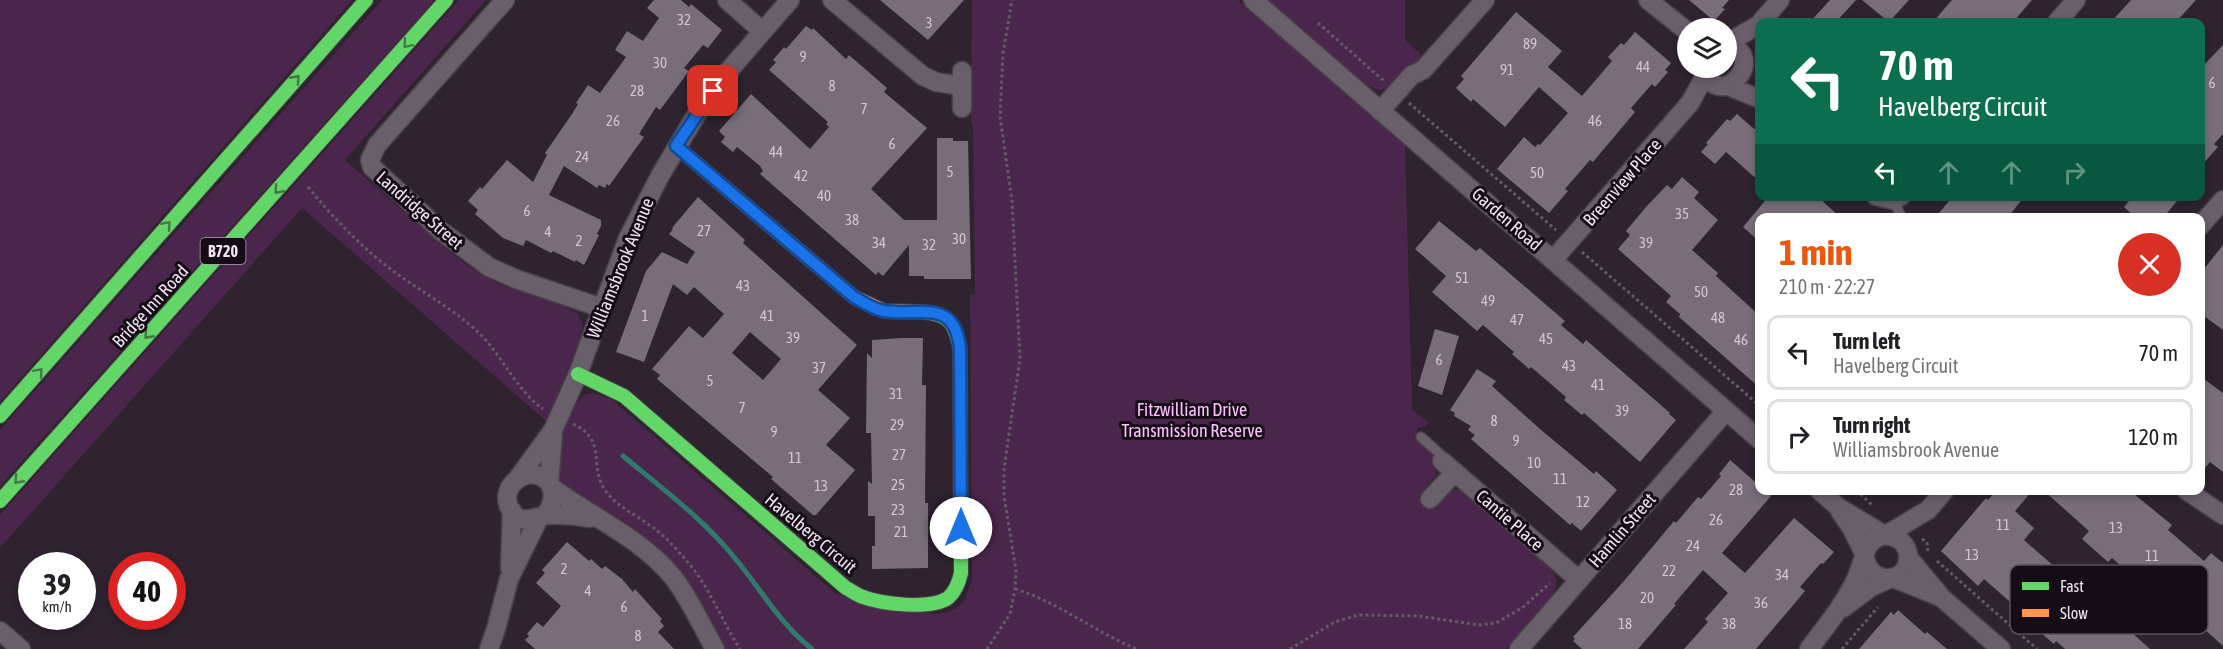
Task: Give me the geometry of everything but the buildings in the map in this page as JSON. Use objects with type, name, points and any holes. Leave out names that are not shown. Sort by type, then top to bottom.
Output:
[{"type":"main road","points":[[0,416],[366,0]]},
{"type":"main road","name":"Bridge Inn Road","points":[[0,501],[446,0]]},
{"type":"main road","name":"Havelberg Circuit","points":[[578,374],[624,396],[830,576],[864,598],[884,603],[930,603],[944,600],[952,594],[959,583],[961,573],[960,348],[956,326],[951,320],[934,313],[884,311],[869,306],[854,297],[676,146]]},
{"type":"street","name":"Landridge Street","points":[[504,0],[377,145],[370,160],[372,167],[449,237],[489,267],[516,279],[602,308]]},
{"type":"street","points":[[727,0],[762,31]]},
{"type":"street","name":"Williamsbrook Avenue","points":[[518,478],[556,424],[578,374],[628,238],[676,146],[725,75],[790,0]]},
{"type":"street","points":[[832,0],[923,76],[936,82],[962,79],[962,108]]},
{"type":"street","name":"Garden Road","points":[[1253,0],[1755,436]]},
{"type":"street","points":[[1385,115],[1401,96],[1416,72],[1423,70],[1485,0]]},
{"type":"street","points":[[1648,0],[1677,25]]},
{"type":"street","points":[[1764,18],[1780,0]]},
{"type":"street","points":[[2060,18],[2076,0]]},
{"type":"street","points":[[1737,38],[1755,27]]},
{"type":"street","points":[[1744,64],[1755,35]]},
{"type":"street","points":[[1737,50],[1755,87]]},
{"type":"street","name":"Breenview Place","points":[[1690,104],[1739,79],[1744,64]]},
{"type":"street","name":"Breenview Place","points":[[1553,260],[1690,104],[1702,78]]},
{"type":"street","points":[[1709,78],[1724,86],[1755,95]]},
{"type":"street","points":[[2205,220],[2223,200]]},
{"type":"street","name":"Hamlin Street","points":[[1519,649],[1726,411]]},
{"type":"street","name":"Williamsbrook Avenue","points":[[550,485],[556,424]]},
{"type":"street","points":[[1430,500],[1449,466]]},
{"type":"street","name":"Cantie Place","points":[[1449,466],[1579,580]]},
{"type":"street","points":[[509,579],[512,511],[508,492],[518,478],[525,475],[538,475],[598,519],[634,541],[672,575],[686,594],[714,649]]},
{"type":"street","points":[[489,649],[509,579],[542,516],[553,502],[550,485]]},
{"type":"street","points":[[1825,495],[1838,507],[1903,543],[1908,555],[1942,598],[2001,649]]},
{"type":"street","points":[[1839,610],[1871,587],[1904,570],[1908,555],[1928,510],[1941,495]]},
{"type":"street","points":[[2193,495],[2223,516]]},
{"type":"street","points":[[1838,507],[1852,528],[1865,557],[1866,565],[1875,576],[1891,578],[1942,598]]},
{"type":"street","points":[[1809,649],[1839,610],[1869,544],[1928,510]]},
{"type":"street","points":[[512,511],[524,519],[565,514],[598,519]]},
{"type":"street","points":[[0,631],[21,649]]},
{"type":"lane","points":[[1421,437],[1440,454],[1449,466]]},
{"type":"path","points":[[987,649],[1010,614],[1015,589],[1014,561],[1004,496],[1004,469],[1020,359],[1012,200],[1001,124],[1000,98],[1003,53],[1012,0]]},
{"type":"path","points":[[1318,23],[1755,402]]},
{"type":"path","points":[[305,183],[361,245],[389,268],[462,317],[491,345],[528,397],[541,407],[556,424],[581,427],[590,435],[595,442],[599,477],[604,489],[626,510],[651,525],[687,560],[703,583],[740,649]]},
{"type":"path","points":[[1935,560],[2010,625]]},
{"type":"path","points":[[1290,649],[1335,622],[1358,615],[1412,615],[1479,625],[1496,623],[1522,608],[1548,586],[1564,567]]},
{"type":"path","points":[[1015,589],[1043,599],[1102,634],[1137,649]]},
{"type":"path","points":[[2020,634],[2037,649]]},
{"type":"green space","points":[[0,0],[352,0],[0,402]]},
{"type":"green space","points":[[382,0],[435,0],[0,486],[0,430]]},
{"type":"green space","points":[[459,0],[486,0],[345,160],[475,271],[499,284],[560,304],[578,314],[583,325],[581,340],[546,421],[302,208],[0,548],[0,515]]},
{"type":"green space","name":"Fitzwilliam Drive Transmission Reserve","points":[[972,0],[1238,0],[1405,146],[1412,409],[1429,423],[1417,428],[1417,441],[1436,458],[1431,464],[1437,473],[1419,497],[1435,510],[1452,490],[1460,490],[1548,566],[1556,580],[1555,589],[1544,607],[1506,649],[725,649],[692,586],[662,551],[620,519],[574,497],[560,486],[556,477],[557,452],[566,422],[573,409],[587,394],[601,395],[610,398],[836,594],[934,614],[956,609],[964,601],[972,580],[970,295],[975,294],[973,127],[971,122]]},
{"type":"green space","points":[[1268,0],[1405,0],[1405,40],[1422,56],[1396,84],[1381,90],[1373,88],[1363,82]]},
{"type":"waterway","points":[[623,456],[684,506],[726,547],[781,619],[812,649]]},
{"type":"traffic: fast","points":[[0,416],[366,0]]},
{"type":"traffic: fast","points":[[0,501],[446,0]]},
{"type":"traffic: fast","points":[[578,374],[624,396],[846,588],[871,600],[906,605],[930,604],[948,598],[956,587],[961,573],[960,348],[950,322],[939,315],[923,312]]},
{"type":"traffic: slow","points":[[676,146],[854,297],[884,311],[923,312]]},
{"type":"route","points":[[713,91],[676,146],[854,297],[869,306],[884,311],[934,313],[951,320],[956,326],[960,348],[961,528]]}]
